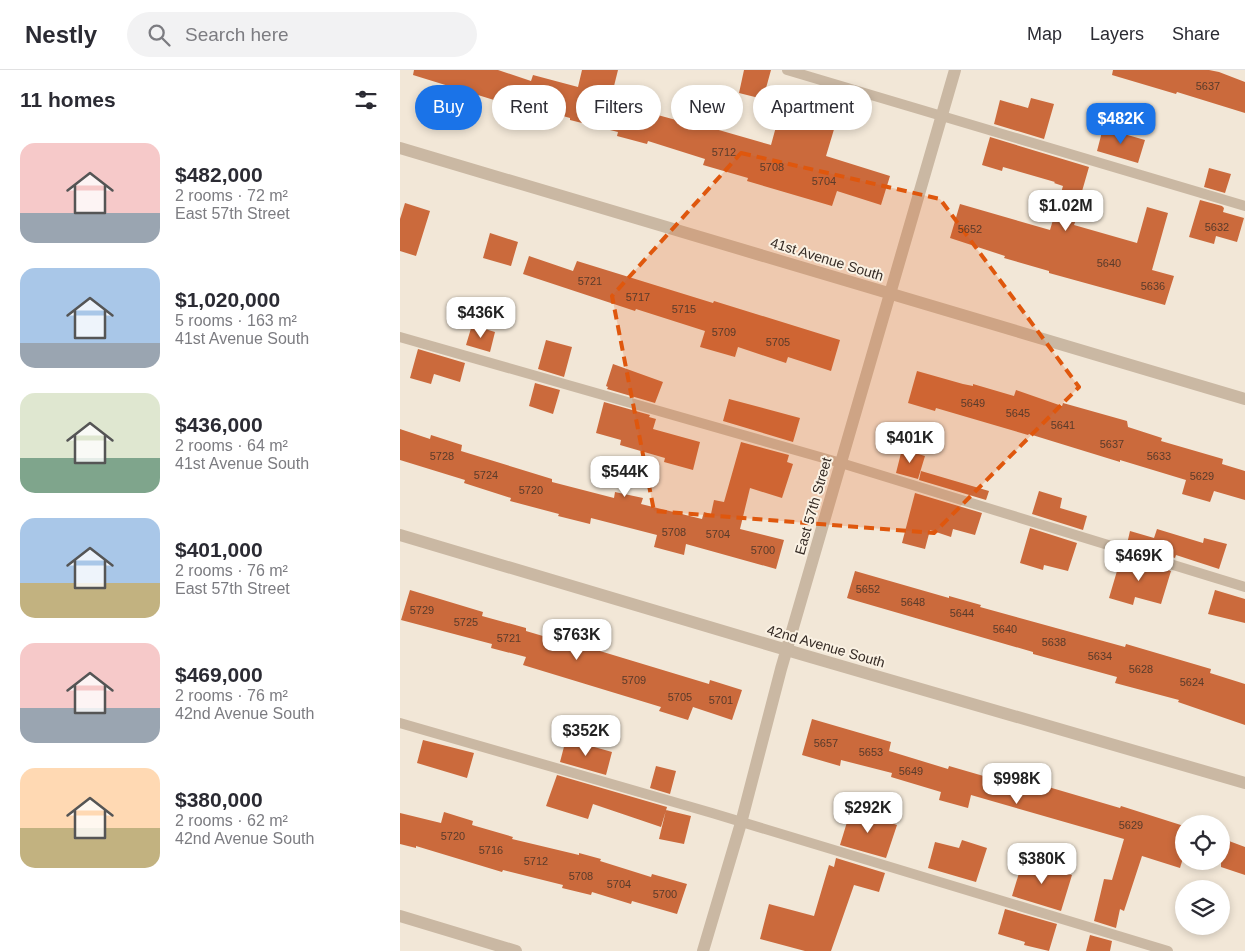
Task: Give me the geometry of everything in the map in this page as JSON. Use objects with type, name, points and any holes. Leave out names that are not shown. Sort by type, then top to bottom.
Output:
[{"type":"street","name":"East 57th Street","points":[[703,951],[742,822],[788,650],[954,70]]},
{"type":"street","name":"41st Avenue South","points":[[400,148],[1245,398]]},
{"type":"street","name":"42nd Avenue South","points":[[400,535],[1245,783]]},
{"type":"street","points":[[400,916],[516,951]]},
{"type":"lane","points":[[787,70],[940,117],[1245,206]]},
{"type":"lane","points":[[400,337],[841,464],[1245,588]]},
{"type":"lane","points":[[400,723],[742,822],[1168,951]]},
{"type":"highlighted area","points":[[741,153],[940,199],[1079,387],[934,533],[654,511],[612,296]]},
{"type":"building","points":[[414,70],[498,70],[531,81],[533,75],[576,86],[576,122],[566,117],[566,85],[492,85],[492,99],[482,96],[482,85],[445,85],[413,75]]},
{"type":"building","points":[[582,70],[618,70],[614,85],[578,85]]},
{"type":"building","points":[[744,70],[771,70],[767,85],[753,85],[753,96],[743,94],[743,85],[741,85]]},
{"type":"building","points":[[1113,70],[1209,70],[1219,72],[1245,82],[1245,113],[1177,92],[1176,94],[1112,75]]},
{"type":"building","points":[[1031,98],[1054,104],[1044,139],[994,124],[1000,100],[1028,108]]},
{"type":"building","points":[[661,116],[671,119],[671,130],[719,130],[771,145],[775,130],[834,130],[826,156],[890,176],[881,205],[837,191],[832,206],[747,181],[748,178],[703,165],[705,159],[648,141],[647,144],[617,136],[618,132],[610,130],[661,130]]},
{"type":"building","points":[[1103,128],[1145,140],[1138,163],[1097,151]]},
{"type":"building","points":[[990,137],[1089,167],[1074,219],[1076,220],[1074,225],[1137,243],[1147,207],[1168,213],[1152,270],[1174,276],[1165,305],[1049,273],[1049,271],[1004,258],[1005,256],[950,238],[960,204],[1050,230],[1063,186],[1003,167],[1002,171],[982,165]]},
{"type":"building","points":[[1209,168],[1231,174],[1225,193],[1204,187]]},
{"type":"building","points":[[1200,200],[1222,206],[1224,208],[1223,212],[1244,218],[1237,242],[1216,236],[1214,244],[1189,237]]},
{"type":"building","points":[[405,203],[430,211],[416,256],[400,251],[400,219]]},
{"type":"building","points":[[490,233],[518,242],[511,266],[483,258]]},
{"type":"building","points":[[529,256],[573,271],[577,261],[840,340],[831,371],[788,357],[786,363],[738,347],[735,357],[700,347],[705,331],[636,309],[635,311],[523,274]]},
{"type":"building","points":[[472,325],[495,332],[490,352],[466,345]]},
{"type":"building","points":[[546,340],[572,347],[564,377],[538,369]]},
{"type":"building","points":[[418,349],[465,363],[460,382],[434,374],[431,384],[410,378]]},
{"type":"building","points":[[613,364],[663,382],[655,403],[607,389],[608,387],[606,386]]},
{"type":"building","points":[[917,371],[1014,396],[1016,390],[1062,406],[1063,403],[1127,421],[1128,427],[1162,438],[1161,441],[1223,459],[1222,464],[1245,471],[1245,500],[1214,491],[1210,502],[1182,494],[1186,480],[936,408],[935,411],[908,403]]},
{"type":"building","points":[[535,383],[560,390],[553,414],[529,406]]},
{"type":"building","points":[[729,399],[800,418],[793,442],[723,421]]},
{"type":"building","points":[[604,402],[650,415],[649,417],[656,419],[653,429],[700,442],[693,470],[664,462],[665,458],[620,445],[621,440],[596,433]]},
{"type":"building","points":[[400,429],[430,439],[431,435],[462,445],[461,451],[552,479],[552,482],[614,498],[615,492],[643,498],[641,504],[702,519],[704,512],[711,514],[714,500],[724,502],[741,442],[789,455],[787,462],[793,464],[782,498],[750,488],[740,529],[784,540],[776,569],[686,544],[684,555],[654,547],[657,535],[591,518],[590,524],[510,501],[511,498],[464,483],[465,480],[400,460]]},
{"type":"building","points":[[902,449],[925,456],[918,479],[896,473]]},
{"type":"building","points":[[921,471],[989,491],[986,500],[919,480]]},
{"type":"building","points":[[1039,491],[1062,498],[1060,508],[1087,516],[1083,530],[1032,514]]},
{"type":"building","points":[[915,493],[982,513],[975,535],[953,529],[951,537],[930,530],[925,549],[902,543]]},
{"type":"building","points":[[1030,528],[1077,543],[1068,571],[1044,565],[1043,570],[1020,563]]},
{"type":"building","points":[[1157,529],[1203,543],[1204,538],[1227,544],[1219,569],[1176,555],[1175,558],[1127,544],[1130,531],[1154,538]]},
{"type":"building","points":[[1123,557],[1171,571],[1161,604],[1135,597],[1133,605],[1109,598]]},
{"type":"building","points":[[855,571],[1125,647],[1126,644],[1211,669],[1210,673],[1245,684],[1245,725],[1178,702],[1179,700],[1115,683],[1117,677],[1033,654],[1033,652],[847,598]]},
{"type":"building","points":[[410,590],[483,612],[482,616],[526,628],[526,631],[580,647],[580,645],[709,684],[710,680],[742,690],[732,720],[693,707],[688,720],[659,711],[661,707],[523,665],[526,657],[491,648],[492,644],[401,620]]},
{"type":"building","points":[[1215,590],[1245,599],[1245,623],[1208,614]]},
{"type":"building","points":[[812,719],[891,742],[889,751],[948,769],[949,766],[987,777],[990,770],[1120,808],[1121,806],[1175,823],[1175,866],[1142,856],[1124,911],[1120,909],[1116,928],[1094,921],[1104,879],[1112,880],[1124,839],[971,795],[968,808],[939,800],[941,792],[891,777],[892,773],[841,760],[840,766],[802,755]]},
{"type":"building","points":[[566,739],[612,752],[606,775],[560,762]]},
{"type":"building","points":[[423,740],[474,753],[467,778],[417,763]]},
{"type":"building","points":[[656,766],[676,771],[670,794],[650,788]]},
{"type":"building","points":[[557,775],[667,807],[661,827],[593,804],[588,819],[546,806]]},
{"type":"building","points":[[851,809],[897,825],[886,858],[840,845]]},
{"type":"building","points":[[666,810],[691,816],[684,844],[659,839]]},
{"type":"building","points":[[444,812],[473,821],[472,825],[513,837],[512,839],[579,855],[579,853],[651,877],[652,874],[687,884],[677,914],[632,901],[631,904],[592,892],[591,895],[562,888],[563,885],[503,870],[502,872],[416,846],[416,848],[400,844],[400,813],[441,823]]},
{"type":"building","points":[[962,840],[987,848],[976,882],[928,868],[935,842],[959,848]]},
{"type":"building","points":[[1230,841],[1245,847],[1245,875],[1230,870]]},
{"type":"building","points":[[836,858],[885,873],[879,892],[854,885],[831,951],[805,951],[760,939],[769,904],[814,916],[829,865],[834,867]]},
{"type":"building","points":[[1023,860],[1072,875],[1061,911],[1012,896]]},
{"type":"building","points":[[1005,909],[1057,924],[1049,951],[1024,945],[1025,942],[998,934]]},
{"type":"building","points":[[1090,935],[1112,941],[1110,951],[1086,951]]}]
